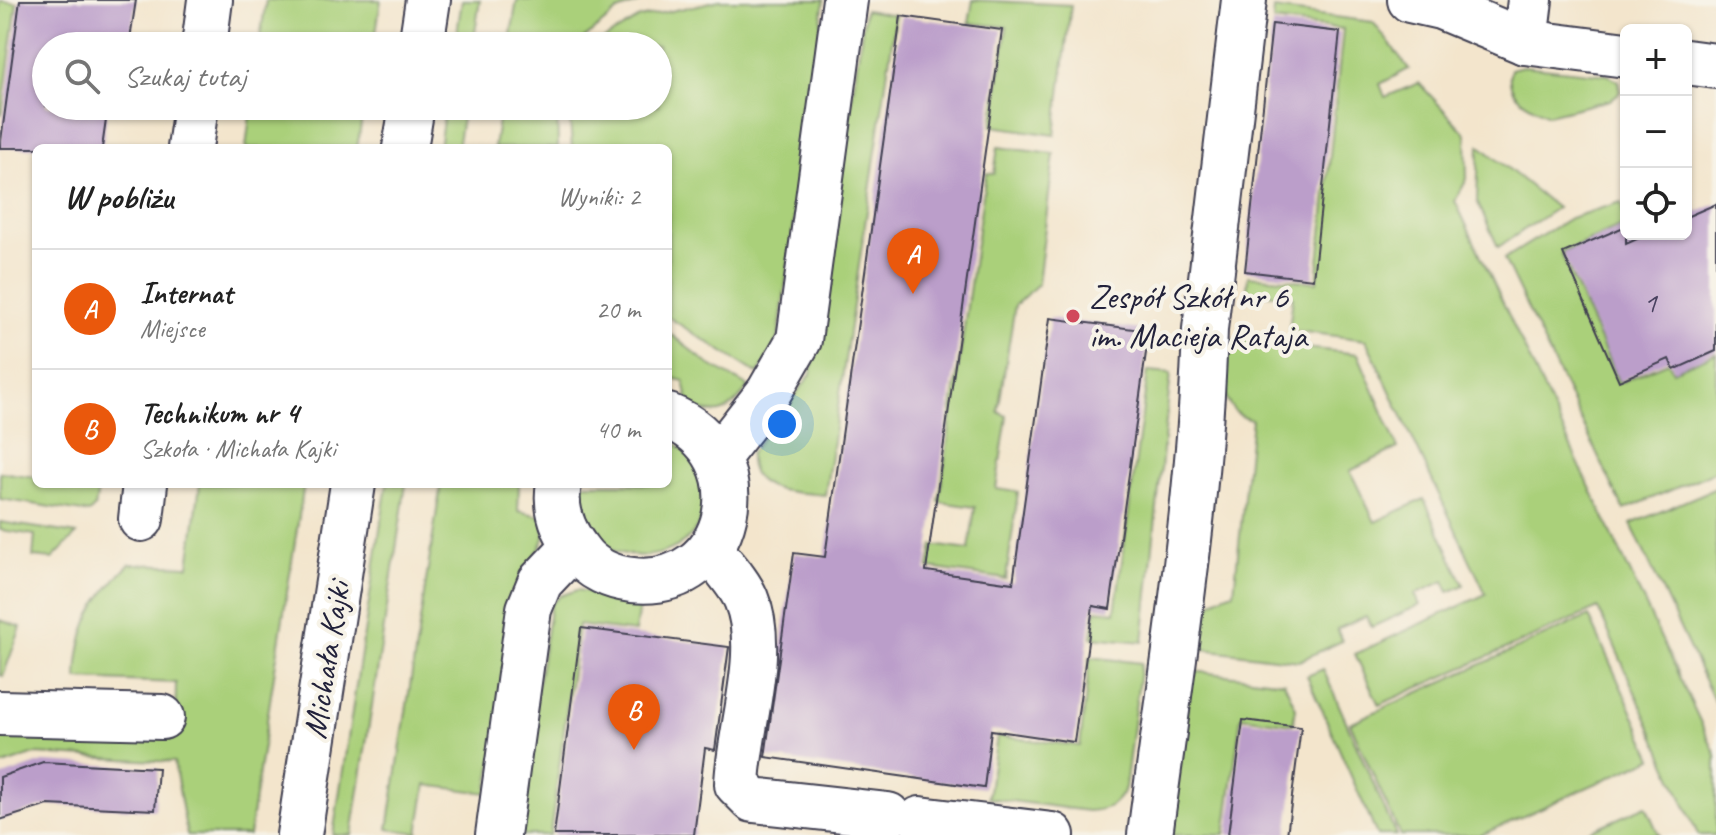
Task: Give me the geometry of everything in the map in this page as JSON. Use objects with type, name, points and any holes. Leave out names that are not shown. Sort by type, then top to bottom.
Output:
[{"type":"street","points":[[206,32],[210,0]]},
{"type":"street","points":[[423,32],[428,0]]},
{"type":"street","points":[[718,457],[769,392],[799,340],[845,0]]},
{"type":"street","points":[[1150,835],[1175,658],[1203,384],[1205,329],[1244,0]]},
{"type":"street","points":[[1410,0],[1441,7],[1525,42],[1620,54]]},
{"type":"street","points":[[1525,42],[1530,0]]},
{"type":"street","points":[[1692,63],[1716,66]]},
{"type":"street","points":[[191,144],[194,120]]},
{"type":"street","points":[[406,144],[410,120]]},
{"type":"street","points":[[559,488],[559,514],[574,546],[600,571],[647,582],[671,577],[693,566],[710,549],[722,528],[728,504],[726,480],[718,457],[704,438],[672,418]]},
{"type":"street","name":"Michała Kajki","points":[[299,835],[352,488]]},
{"type":"street","points":[[498,835],[529,609],[540,582],[574,546]]},
{"type":"street","points":[[710,549],[745,596],[753,620],[754,644],[737,784],[753,800],[1052,835]]},
{"type":"street","points":[[0,713],[162,717]]},
{"type":"green space","points":[[266,0],[381,0],[376,32],[261,32]]},
{"type":"green space","points":[[462,0],[480,0],[475,32],[457,32]]},
{"type":"green space","points":[[517,0],[647,0],[618,11],[592,32],[511,32]]},
{"type":"green space","points":[[720,0],[824,0],[778,341],[758,374],[672,320],[672,144],[572,144],[570,120],[672,120],[672,32],[616,32],[640,18]]},
{"type":"green space","points":[[973,0],[1071,5],[1055,135],[992,126],[1007,27],[969,23]]},
{"type":"green space","points":[[0,1],[17,3],[2,114],[0,113]]},
{"type":"green space","points":[[1274,9],[1373,22],[1409,69],[1380,84],[1385,97],[1419,83],[1466,134],[1467,179],[1455,201],[1716,755],[1716,835],[1698,835],[1598,608],[1379,705],[1355,654],[1486,594],[1366,340],[1289,330],[1293,297],[1247,292],[1248,276],[1317,282],[1343,29],[1273,21]]},
{"type":"green space","points":[[865,10],[896,15],[825,495],[787,491],[764,484],[756,477],[750,454],[811,374]]},
{"type":"green space","points":[[1523,66],[1608,75],[1618,81],[1620,92],[1610,100],[1548,115],[1525,103],[1514,93],[1511,69]]},
{"type":"green space","points":[[249,120],[362,120],[358,144],[246,144]]},
{"type":"green space","points":[[443,120],[462,120],[458,144],[440,144]]},
{"type":"green space","points":[[498,120],[557,120],[558,144],[495,144]]},
{"type":"green space","points":[[1479,145],[1557,208],[1498,247],[1477,201]]},
{"type":"green space","points":[[998,147],[1054,154],[1038,284],[1015,305],[998,412],[1007,416],[996,489],[1018,492],[1006,579],[929,568],[933,545],[969,550],[975,507],[939,502],[986,173],[994,174]]},
{"type":"green space","points":[[1620,202],[1620,227],[1561,253],[1619,383],[1668,362],[1673,371],[1716,353],[1716,471],[1624,510],[1504,259],[1570,218]]},
{"type":"green space","points":[[672,335],[707,363],[749,387],[736,402],[716,413],[689,405],[684,381],[672,378]]},
{"type":"green space","points":[[1226,339],[1358,354],[1398,448],[1350,471],[1375,522],[1424,499],[1464,585],[1449,592],[1444,581],[1415,594],[1420,605],[1372,627],[1366,616],[1337,629],[1342,641],[1299,661],[1194,648],[1204,612],[1215,600],[1234,592],[1252,420],[1240,416],[1227,398],[1223,375]]},
{"type":"green space","points":[[1148,371],[1171,373],[1143,642],[1092,637],[1096,610],[1115,612]]},
{"type":"green space","points":[[672,442],[690,457],[702,481],[704,512],[692,534],[671,549],[646,556],[620,553],[598,540],[584,517],[582,488],[672,488]]},
{"type":"green space","points":[[0,472],[32,476],[32,488],[98,488],[95,507],[89,513],[0,499]]},
{"type":"green space","points":[[199,488],[303,488],[249,835],[187,835],[174,762],[35,754],[0,766],[0,736],[175,738],[176,683],[77,679],[78,661],[90,616],[107,589],[130,564],[189,566]]},
{"type":"green space","points":[[386,488],[405,488],[352,835],[333,835]]},
{"type":"green space","points":[[440,488],[519,488],[518,511],[540,516],[545,535],[530,564],[487,793],[426,785],[418,833],[388,829]]},
{"type":"green space","points":[[1716,488],[1716,705],[1631,524]]},
{"type":"green space","points":[[0,522],[77,534],[52,559],[33,557],[35,535],[0,530]]},
{"type":"green space","points":[[577,590],[640,599],[635,632],[578,625],[550,835],[513,835],[551,604],[560,596]]},
{"type":"green space","points":[[1589,616],[1653,758],[1481,835],[1400,835],[1350,723]]},
{"type":"green space","points":[[0,620],[21,627],[3,676],[0,675]]},
{"type":"green space","points":[[1090,657],[1141,663],[1125,788],[1119,799],[1106,808],[1088,811],[988,798],[997,736],[1080,746]]},
{"type":"green space","points":[[1323,669],[1396,835],[1377,835],[1307,676]]},
{"type":"green space","points":[[1192,671],[1284,682],[1296,708],[1293,724],[1241,717],[1225,835],[1171,835]]},
{"type":"green space","points":[[1646,806],[1659,835],[1580,835]]},
{"type":"building","points":[[20,0],[136,0],[131,32],[32,32],[32,120],[106,120],[103,144],[32,144],[32,148],[0,148]]},
{"type":"building","points":[[901,16],[1002,30],[926,571],[1013,583],[1050,318],[1149,331],[1110,609],[1093,606],[1074,742],[991,730],[984,788],[765,757],[794,553],[825,557]]},
{"type":"building","points":[[1272,24],[1340,32],[1313,279],[1245,271]]},
{"type":"building","points":[[1716,204],[1716,351],[1674,370],[1669,359],[1619,381],[1563,253],[1620,229],[1620,240],[1626,240],[1626,244],[1635,240],[1692,240],[1692,214]]},
{"type":"building","points":[[581,628],[729,647],[715,750],[705,748],[694,835],[554,835]]},
{"type":"building","points":[[1243,720],[1301,727],[1287,835],[1228,835]]},
{"type":"building","points":[[43,762],[158,768],[155,810],[48,805],[0,820],[0,777]]},
{"type":"place","name":"Internat","points":[[913,294]]},
{"type":"place","name":"Zespół Szkół nr 6 im. Macieja Rataja","points":[[1073,316]]},
{"type":"place","name":"Technikum nr 4","points":[[634,750]]}]
